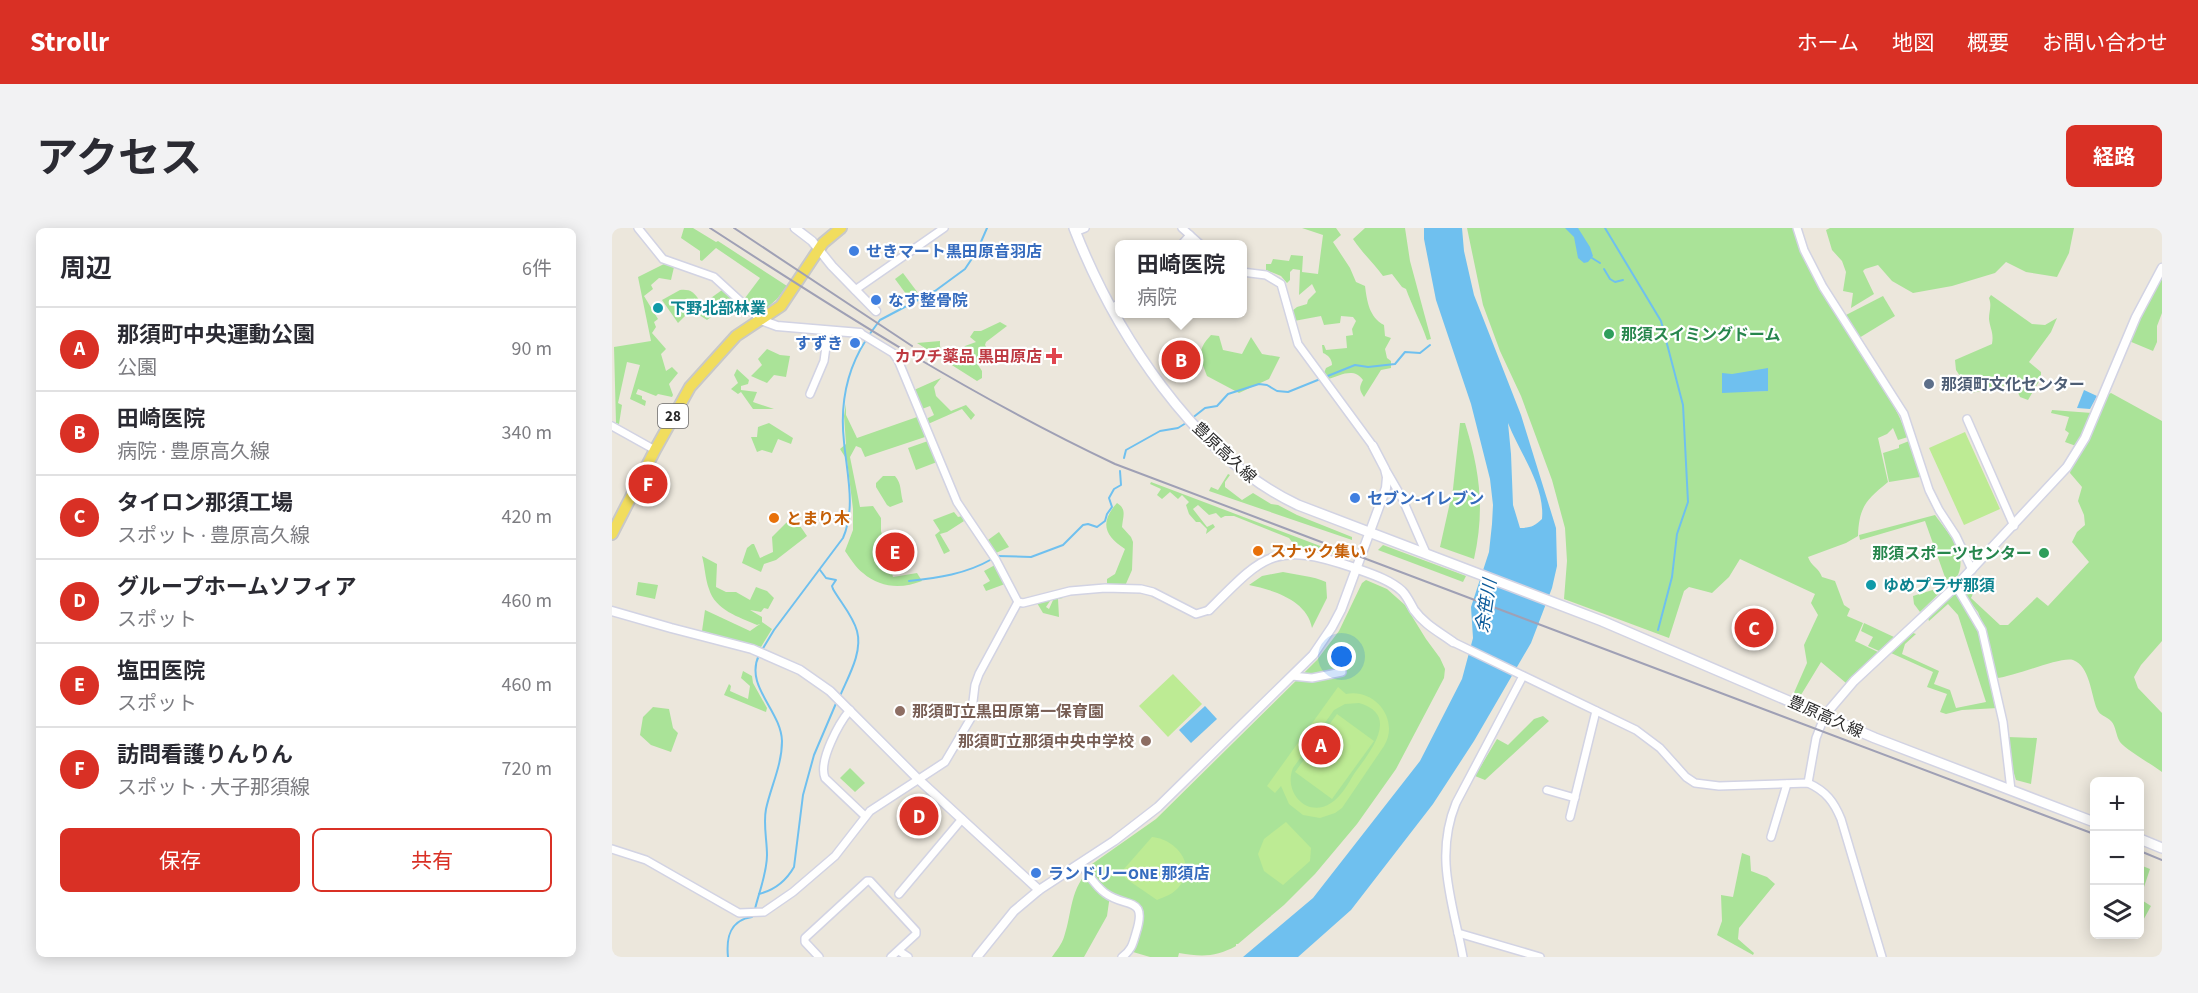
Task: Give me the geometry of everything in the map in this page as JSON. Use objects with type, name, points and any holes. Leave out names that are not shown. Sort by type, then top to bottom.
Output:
[{"type":"main road","name":"28","points":[[612,534],[688,390],[736,336],[786,300],[819,249],[841,228]]},
{"type":"main road","name":"豊原高久線","points":[[1078,229],[1115,306]]},
{"type":"main road","name":"豊原高久線","points":[[1121,318],[1136,350],[1188,418],[1241,470],[1286,499],[1642,637],[1875,738],[2090,820]]},
{"type":"main road","points":[[2144,841],[2162,848]]},
{"type":"street","points":[[638,228],[660,257],[714,277],[761,320],[777,326],[861,335],[893,353],[898,360],[957,502],[996,561],[1018,602]]},
{"type":"street","points":[[795,228],[819,249],[832,266],[876,311]]},
{"type":"street","points":[[855,290],[944,228]]},
{"type":"street","points":[[1182,228],[1196,240]]},
{"type":"street","points":[[1797,228],[1804,250],[1823,287],[1904,414],[1929,490],[1962,547],[1972,570]]},
{"type":"street","points":[[1186,240],[1190,235]]},
{"type":"street","points":[[1808,783],[1816,738],[1825,716],[1854,681],[1972,570],[2056,479],[2078,451],[2136,317],[2162,267]]},
{"type":"street","points":[[1247,273],[1266,275],[1281,284],[1298,344],[1373,446],[1402,498],[1426,553]]},
{"type":"street","points":[[810,394],[824,361],[828,332]]},
{"type":"street","points":[[1967,419],[2014,526]]},
{"type":"street","points":[[612,426],[655,450]]},
{"type":"street","points":[[977,957],[1014,911],[1039,890],[1120,837],[1158,807],[1312,655],[1332,627],[1357,569],[1386,488],[1385,469]]},
{"type":"street","points":[[1018,602],[1029,602],[1070,591],[1115,587],[1154,592],[1196,614],[1209,610],[1249,570],[1281,555],[1311,555],[1357,569],[1401,590],[1424,621],[1453,642],[1650,738],[1686,777],[1695,783],[1719,786],[1808,783],[1825,793],[1835,806],[1882,957]]},
{"type":"street","points":[[1956,586],[1982,630],[2003,722],[2011,790]]},
{"type":"street","points":[[612,849],[646,860],[733,910],[745,914],[758,914],[793,892],[835,856],[865,816],[917,778],[945,762],[971,718],[975,685],[979,674],[1018,602]]},
{"type":"street","points":[[612,611],[769,655],[801,670],[850,710],[917,778],[1039,890]]},
{"type":"street","points":[[1292,676],[1311,678],[1342,672]]},
{"type":"street","points":[[1463,957],[1445,872],[1444,855],[1449,820],[1523,676]]},
{"type":"street","points":[[850,710],[842,719],[835,734],[823,770],[825,778],[865,816]]},
{"type":"street","points":[[1570,817],[1596,711]]},
{"type":"street","points":[[1771,837],[1787,784]]},
{"type":"street","points":[[1547,790],[1575,798]]},
{"type":"street","points":[[899,894],[962,819]]},
{"type":"street","points":[[1080,864],[1106,894],[1140,911],[1132,948],[1122,957]]},
{"type":"street","points":[[819,957],[805,942],[806,938],[867,881],[916,931],[891,957]]},
{"type":"street","points":[[1458,933],[1540,957]]},
{"type":"street","points":[[899,951],[908,957]]},
{"type":"green space","points":[[684,228],[693,228],[716,242],[718,241],[787,286],[777,299],[760,314],[745,298],[760,278],[716,248],[702,261],[700,260],[700,251],[681,238]]},
{"type":"green space","points":[[1302,228],[1336,228],[1341,235],[1333,242],[1356,282],[1365,286],[1372,313],[1384,325],[1385,336],[1391,338],[1385,349],[1387,358],[1391,361],[1391,368],[1381,370],[1364,397],[1360,389],[1363,380],[1356,374],[1347,373],[1328,379],[1324,373],[1326,368],[1332,365],[1327,355],[1323,353],[1322,345],[1326,350],[1347,348],[1346,336],[1353,335],[1352,329],[1356,321],[1353,317],[1341,316],[1340,323],[1324,325],[1321,316],[1294,321],[1292,311],[1307,304],[1316,292],[1312,284],[1299,295],[1300,270],[1293,269],[1290,272],[1290,280],[1287,283],[1281,276],[1266,270],[1266,264],[1271,264],[1273,259],[1289,261],[1291,255],[1303,256],[1302,272],[1318,274],[1323,235]]},
{"type":"green space","points":[[1365,228],[1405,228],[1410,261],[1431,339],[1427,340],[1406,289],[1392,274],[1383,276],[1353,239]]},
{"type":"green space","points":[[1467,228],[1794,228],[1801,253],[1821,291],[1879,380],[1908,437],[1898,440],[1893,428],[1878,438],[1888,482],[1865,505],[1860,518],[1858,536],[1846,543],[1808,557],[1822,577],[1835,581],[1844,605],[1850,609],[1847,616],[1863,623],[1855,641],[1878,652],[1846,683],[1821,662],[1801,695],[1804,697],[1803,700],[1793,695],[1807,663],[1804,645],[1818,615],[1811,603],[1815,594],[1740,559],[1729,577],[1712,593],[1689,587],[1684,591],[1669,638],[1564,599],[1567,561],[1565,528],[1552,480],[1521,396],[1500,351],[1483,305]],"holes":[[[1722,374],[1732,374],[1768,391],[1722,392]]]},
{"type":"green space","points":[[1830,228],[2074,228],[2069,253],[2057,277],[2026,272],[2006,262],[1995,273],[1952,286],[1913,293],[1892,281],[1878,265],[1863,271],[1874,294],[1851,308],[1853,293],[1843,291],[1846,272],[1842,261],[1832,250],[1826,230]]},
{"type":"green space","points":[[664,264],[674,267],[671,280],[659,278],[651,285],[653,289],[644,296],[658,319],[654,322],[656,327],[652,333],[666,349],[661,354],[666,371],[672,367],[678,373],[669,384],[673,395],[672,397],[658,394],[656,396],[638,389],[636,394],[642,396],[642,399],[646,401],[645,406],[630,399],[640,365],[627,362],[618,403],[622,405],[619,424],[616,423],[614,347],[651,341],[638,277]]},
{"type":"green space","points":[[903,273],[921,297],[912,302],[895,279]]},
{"type":"green space","points":[[2162,275],[2162,313],[2157,326],[2157,342],[2153,351],[2129,341]]},
{"type":"green space","points":[[680,290],[691,292],[699,300],[678,323],[662,300]]},
{"type":"green space","points":[[722,290],[735,299],[707,320],[696,313],[704,303]]},
{"type":"green space","points":[[1991,295],[2032,324],[2045,325],[2057,318],[2051,332],[2029,362],[2041,372],[2041,378],[2028,400],[2020,397],[2015,386],[2007,385],[1971,393],[1956,370],[1955,360],[1992,344],[1989,319]]},
{"type":"green space","points":[[1883,296],[1895,316],[1859,338],[1844,316]]},
{"type":"green space","points":[[1000,322],[1007,326],[986,342],[985,345],[990,352],[981,359],[978,365],[982,371],[982,378],[977,381],[917,343],[940,341],[940,348],[952,362],[965,346],[976,342],[970,337],[974,331],[981,331]]},
{"type":"green space","points":[[1211,335],[1219,336],[1223,350],[1242,354],[1251,337],[1262,354],[1280,357],[1269,379],[1239,393],[1207,376],[1201,350]]},
{"type":"green space","points":[[767,349],[780,355],[790,356],[786,377],[774,375],[767,383],[751,376],[762,365],[758,359]]},
{"type":"green space","points":[[737,369],[749,380],[748,384],[741,386],[741,390],[757,392],[753,402],[774,409],[753,409],[741,392],[738,394],[731,389],[738,383],[734,375]]},
{"type":"green space","points":[[941,378],[934,387],[936,396],[951,411],[966,405],[975,415],[971,420],[962,409],[928,424],[926,419],[934,415],[930,406],[922,409],[914,390]]},
{"type":"green space","points":[[2111,393],[2162,421],[2162,641],[2141,665],[2134,677],[2138,688],[2162,713],[2162,772],[2120,742],[2113,723],[2097,709],[2086,674],[2079,663],[2073,660],[2058,661],[1996,678],[1989,641],[1978,612],[1960,589],[1968,580],[1976,588],[1971,598],[2000,625],[2008,625],[2037,597],[2048,606],[2089,562],[2072,542],[2077,532],[2085,525],[2084,515],[2078,501],[2082,487],[2070,473],[2107,395]]},
{"type":"green space","points":[[846,404],[846,415],[857,438],[917,417],[925,437],[865,457],[861,448],[856,446],[850,457],[860,507],[873,506],[881,518],[881,531],[893,577],[917,573],[922,581],[899,586],[877,582],[860,571],[845,551],[853,530],[847,460],[840,449],[846,444],[844,416]]},
{"type":"green space","points":[[2052,410],[2092,413],[2076,446],[2065,442],[2069,433],[2065,430],[2069,417],[2051,413]]},
{"type":"green space","points":[[769,423],[793,438],[791,444],[778,439],[772,453],[762,450],[757,452],[751,437],[757,437],[758,427]]},
{"type":"green space","points":[[1460,423],[1465,423],[1479,491],[1479,524],[1474,559],[1440,547],[1453,489]]},
{"type":"green space","points":[[1965,432],[2000,509],[1964,525],[1929,448]]},
{"type":"green space","points":[[928,441],[937,462],[916,470],[908,448]]},
{"type":"green space","points":[[1909,441],[1920,477],[1889,482],[1883,453],[1899,448],[1899,445]]},
{"type":"green space","points":[[1228,474],[1230,475],[1225,482],[1225,487],[1242,500],[1253,493],[1271,504],[1352,537],[1352,540],[1209,491],[1211,487],[1218,490]]},
{"type":"green space","points":[[883,476],[895,476],[900,485],[903,502],[890,507],[887,505],[876,487],[876,483]]},
{"type":"green space","points":[[1151,482],[1347,557],[1346,559],[1323,550],[1296,547],[1289,538],[1234,516],[1221,518],[1216,513],[1209,515],[1198,505],[1193,509],[1207,527],[1213,524],[1215,527],[1206,534],[1207,529],[1189,514],[1186,505],[1189,502],[1182,495],[1178,499],[1170,492],[1162,499],[1157,495],[1161,489],[1150,484]]},
{"type":"green space","points":[[1117,503],[1123,510],[1122,527],[1133,542],[1132,570],[1125,586],[1107,584],[1107,579],[1115,574],[1125,549],[1113,539],[1107,529],[1108,517]]},
{"type":"green space","points":[[954,512],[958,517],[962,516],[964,521],[940,534],[950,551],[944,554],[935,535],[940,531],[933,520]]},
{"type":"green space","points":[[1935,515],[1955,543],[1960,567],[1958,575],[1920,612],[1914,604],[1913,596],[1939,588],[1946,580],[1925,521],[1860,540],[1859,535]]},
{"type":"green space","points":[[791,518],[798,523],[807,536],[776,560],[764,564],[761,572],[742,563],[747,548],[752,544],[760,558],[773,552],[772,537]]},
{"type":"green space","points":[[999,532],[1009,547],[996,553],[988,540]]},
{"type":"green space","points":[[1383,545],[1466,576],[1463,582],[1378,550]]},
{"type":"green space","points":[[702,556],[717,564],[716,587],[726,592],[736,592],[750,600],[756,587],[767,591],[774,598],[768,609],[764,608],[761,612],[750,610],[762,617],[762,622],[772,629],[761,647],[702,631],[705,610],[750,631],[760,624],[757,625],[735,616],[716,602],[708,585]]},
{"type":"green space","points":[[995,565],[1005,584],[986,591],[983,585],[990,581],[984,571]]},
{"type":"green space","points":[[1283,572],[1326,582],[1327,598],[1312,628],[1309,618],[1296,603],[1278,593],[1249,585],[1262,576]]},
{"type":"green space","points":[[1366,580],[1387,589],[1405,605],[1445,669],[1444,678],[1396,769],[1357,824],[1315,874],[1284,905],[1229,950],[1209,955],[1179,953],[1178,957],[1150,957],[1133,952],[1141,910],[1110,895],[1107,916],[1084,957],[1052,957],[1063,940],[1075,892],[1092,864],[1156,819],[1317,660],[1339,631],[1362,583]]},
{"type":"green space","points":[[638,582],[658,585],[655,599],[636,595]]},
{"type":"green space","points":[[1956,592],[1978,631],[1998,708],[1962,710],[1946,714],[1940,712],[1947,694],[1927,687],[1933,672],[1891,653],[1913,633],[1916,634],[1905,644],[1902,654],[1939,671],[1934,684],[1950,690],[1956,708],[1986,702],[1958,615],[1948,604],[1929,621],[1928,618]]},
{"type":"green space","points":[[1062,595],[1063,598],[1058,599],[1059,617],[1043,613],[1037,603],[1050,601],[1046,607],[1049,609],[1054,598]]},
{"type":"green space","points":[[1864,623],[1894,637],[1879,651],[1868,646],[1873,637],[1861,631]]},
{"type":"green space","points":[[743,671],[752,676],[753,683],[767,708],[766,712],[724,695],[729,684],[730,691],[748,699],[750,686],[741,678]]},
{"type":"green space","points":[[1173,674],[1202,704],[1168,737],[1139,706]]},
{"type":"green space","points":[[1338,687],[1346,694],[1357,693],[1366,696],[1382,708],[1389,726],[1384,746],[1342,808],[1335,813],[1320,818],[1303,815],[1289,804],[1281,786],[1275,793],[1267,786]],"holes":[[[1359,703],[1372,709],[1378,716],[1380,725],[1378,736],[1341,794],[1322,807],[1314,808],[1299,800],[1291,786],[1293,768],[1334,710],[1345,704]]]},
{"type":"green space","points":[[653,707],[669,709],[673,728],[678,733],[671,752],[651,745],[640,735],[643,717]]},
{"type":"green space","points":[[1337,714],[1374,741],[1332,799],[1295,772]]},
{"type":"green space","points":[[1543,716],[1549,721],[1485,780],[1475,776],[1497,739],[1508,745],[1534,719]]},
{"type":"green space","points":[[2008,737],[2037,738],[2031,784],[2016,780],[2011,764]]},
{"type":"green space","points":[[850,768],[865,783],[855,792],[840,778]]},
{"type":"green space","points":[[1286,822],[1311,848],[1310,861],[1283,885],[1264,871],[1258,854],[1264,839]]},
{"type":"green space","points":[[1152,837],[1161,839],[1176,848],[1182,855],[1186,871],[1184,880],[1176,890],[1157,900],[1125,878],[1124,869]]},
{"type":"green space","points":[[1742,853],[1750,856],[1751,871],[1767,877],[1775,884],[1739,928],[1738,939],[1754,953],[1753,955],[1717,935],[1722,921],[1721,895],[1733,897]]},
{"type":"green space","points":[[2144,867],[2150,869],[2144,887]]},
{"type":"green space","points":[[2144,902],[2151,906],[2144,919]]},
{"type":"water","name":"余笹川","points":[[1424,228],[1462,228],[1464,251],[1474,295],[1521,415],[1556,528],[1557,566],[1552,588],[1531,643],[1474,741],[1433,804],[1351,910],[1298,957],[1243,957],[1313,898],[1420,761],[1462,679],[1473,638],[1471,607],[1489,552],[1492,524],[1493,505],[1490,479],[1471,404],[1436,300],[1424,239]],"holes":[[[1508,423],[1536,482],[1542,506],[1542,519],[1527,528],[1520,528],[1513,505]]]},
{"type":"water","points":[[1565,228],[1578,228],[1593,256],[1588,262],[1584,263],[1578,258],[1574,237]]},
{"type":"water","points":[[1768,368],[1768,391],[1722,393],[1722,373],[1732,374]]},
{"type":"water","points":[[2084,390],[2097,396],[2090,409],[2077,408]]},
{"type":"water","points":[[1205,706],[1217,719],[1191,743],[1179,730]]},
{"type":"waterway","points":[[869,335],[880,320],[935,291],[965,269],[977,251],[987,228]]},
{"type":"waterway","points":[[1605,228],[1661,321],[1683,405],[1688,502],[1677,534],[1672,577],[1658,630]]},
{"type":"waterway","points":[[1592,258],[1600,263]]},
{"type":"waterway","points":[[1604,269],[1610,279],[1615,282],[1623,280]]},
{"type":"waterway","points":[[762,650],[774,630],[843,538],[847,527],[850,503],[843,429],[844,402],[849,376],[866,340]]},
{"type":"waterway","points":[[1191,419],[1205,408],[1217,406],[1228,394],[1259,384],[1267,385],[1277,391],[1288,392],[1355,365],[1368,367],[1395,364],[1405,352],[1420,353],[1430,345]]},
{"type":"waterway","points":[[1124,458],[1126,450],[1160,431],[1178,428],[1186,423]]},
{"type":"waterway","points":[[997,556],[1031,557],[1063,545],[1083,525],[1097,527],[1105,521],[1112,507],[1109,498],[1114,489],[1121,485],[1120,471]]},
{"type":"waterway","points":[[909,581],[962,572],[992,559]]},
{"type":"waterway","points":[[820,570],[826,578],[836,580],[832,586],[833,589],[853,620],[857,631],[858,647],[854,664],[840,696]]},
{"type":"waterway","points":[[755,909],[767,862],[766,809],[782,750],[780,730],[759,688],[756,677],[759,655]]},
{"type":"waterway","points":[[759,894],[780,884],[794,867],[803,795],[814,755],[837,701]]},
{"type":"waterway","points":[[728,957],[731,931],[739,922],[753,915]]},
{"type":"railway","points":[[710,228],[908,353],[1010,411],[1115,464],[2090,832]]},
{"type":"railway","points":[[734,228],[912,346]]},
{"type":"railway","points":[[2144,853],[2162,860]]},
{"type":"place","name":"せきマート黒田原音羽店","points":[[854,251]]},
{"type":"place","name":"なす整骨院","points":[[876,300]]},
{"type":"place","name":"下野北部林業","points":[[658,308]]},
{"type":"place","name":"那須スイミングドーム","points":[[1609,334]]},
{"type":"place","name":"すずき","points":[[855,343]]},
{"type":"place","name":"カワチ薬品 黒田原店","points":[[1054,356]]},
{"type":"place","name":"田崎医院","points":[[1181,360]]},
{"type":"place","name":"那須町文化センター","points":[[1929,384]]},
{"type":"place","name":"訪問看護りんりん","points":[[648,484]]},
{"type":"place","name":"セブン-イレブン","points":[[1355,498]]},
{"type":"place","name":"とまり木","points":[[774,518]]},
{"type":"place","name":"スナック集い","points":[[1258,551]]},
{"type":"place","name":"塩田医院","points":[[895,552]]},
{"type":"place","name":"那須スポーツセンター","points":[[2044,553]]},
{"type":"place","name":"ゆめプラザ那須","points":[[1871,585]]},
{"type":"place","name":"タイロン那須工場","points":[[1754,628]]},
{"type":"place","name":"那須町立黒田原第一保育園","points":[[900,711]]},
{"type":"place","name":"那須町立那須中央中学校","points":[[1146,741]]},
{"type":"place","name":"那須町中央運動公園","points":[[1321,745]]},
{"type":"place","name":"グループホームソフィア","points":[[919,816]]},
{"type":"place","name":"ランドリーONE 那須店","points":[[1036,873]]}]
